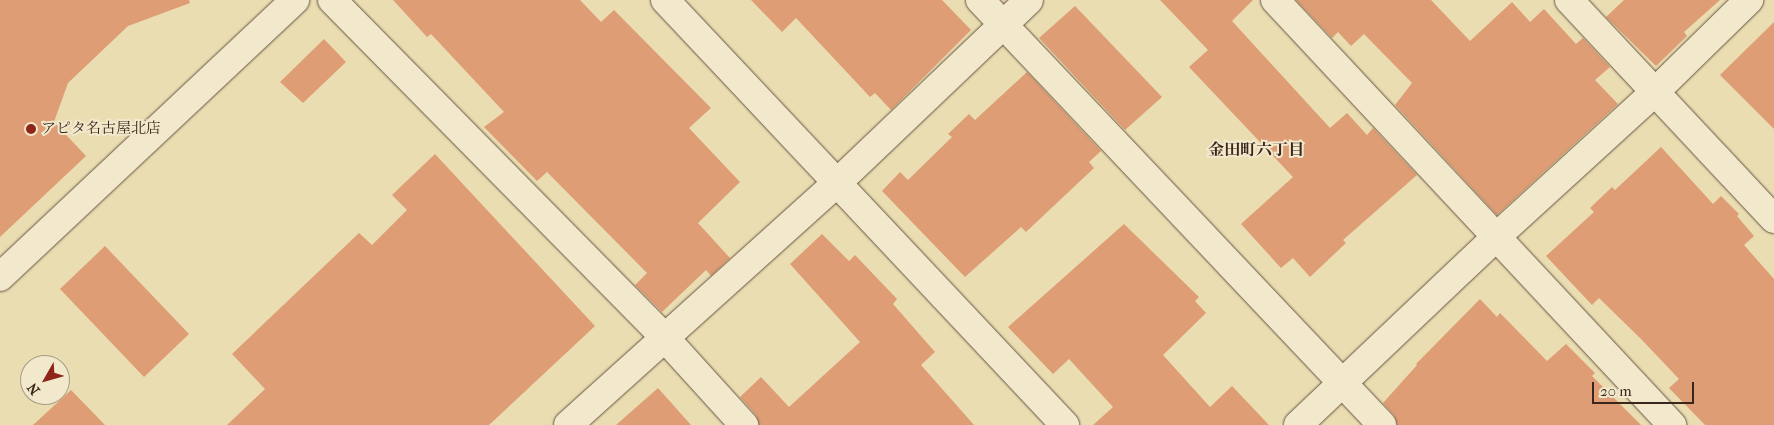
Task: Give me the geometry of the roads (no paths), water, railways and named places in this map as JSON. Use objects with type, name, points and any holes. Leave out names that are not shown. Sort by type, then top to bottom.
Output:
[{"type":"street","points":[[0,277],[295,0]]},
{"type":"street","points":[[332,0],[665,338],[744,425]]},
{"type":"street","points":[[665,0],[1065,425]]},
{"type":"street","points":[[980,0],[1382,425]]},
{"type":"street","points":[[568,425],[599,414],[665,338],[837,183],[1029,0]]},
{"type":"street","points":[[1275,0],[1495,238],[1672,425]]},
{"type":"street","points":[[1569,0],[1774,219]]},
{"type":"street","points":[[1298,425],[1341,381],[1656,92],[1749,0]]},
{"type":"place","name":"アピタ名古屋北店","points":[[31,129]]},
{"type":"district","name":"金田町六丁目","points":[[1256,150]]}]
